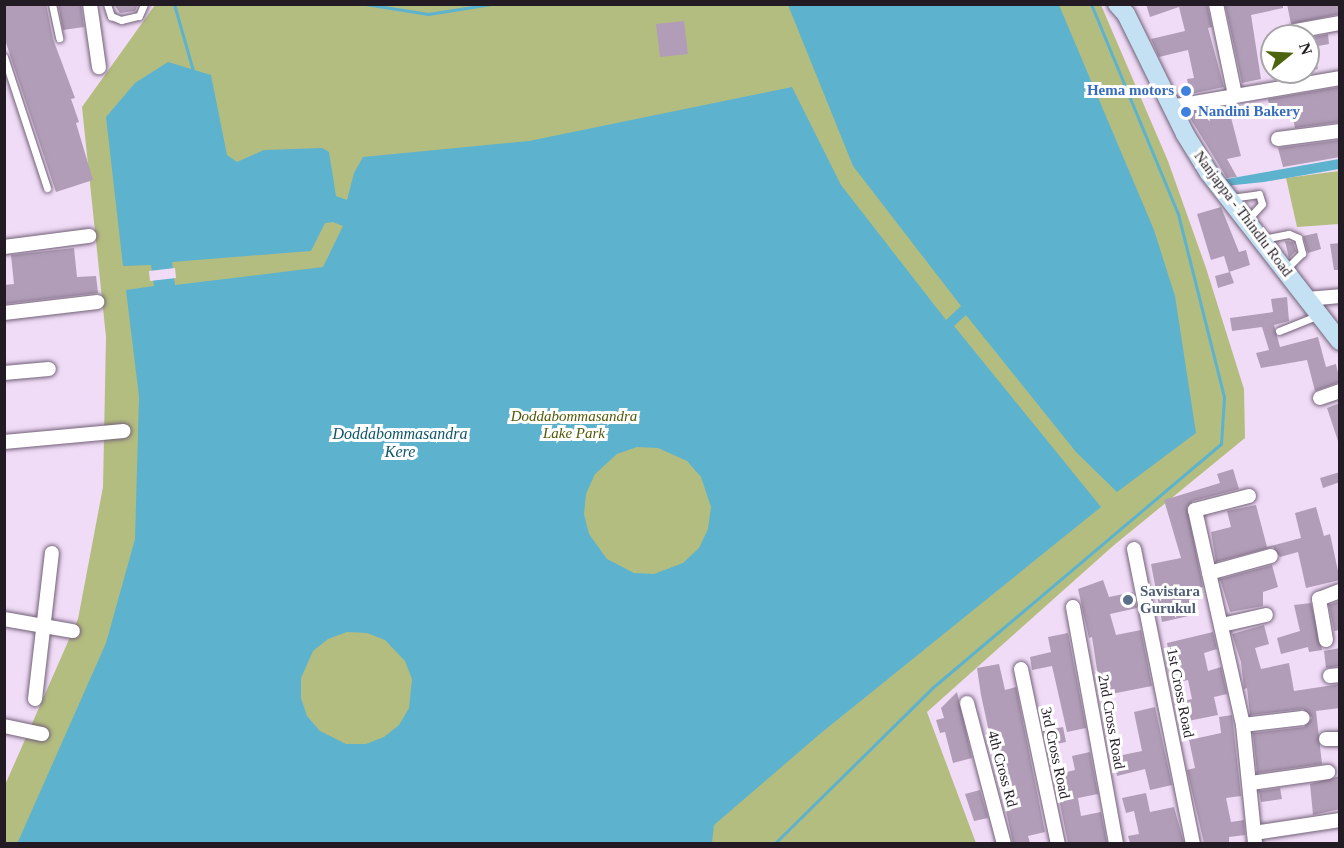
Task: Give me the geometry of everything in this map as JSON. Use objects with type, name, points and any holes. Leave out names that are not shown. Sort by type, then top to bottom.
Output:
[{"type":"main road","name":"Nanjappa - Thindlu Road","points":[[1122,9],[1171,106],[1228,199],[1340,341]]},
{"type":"street","points":[[90,4],[99,67]]},
{"type":"street","points":[[1216,4],[1235,95]]},
{"type":"street","points":[[1320,27],[1340,23]]},
{"type":"street","points":[[1171,106],[1340,78]]},
{"type":"street","points":[[1278,139],[1340,131]]},
{"type":"street","points":[[4,247],[89,236]]},
{"type":"street","points":[[1308,299],[1340,296]]},
{"type":"street","points":[[4,313],[97,302]]},
{"type":"street","points":[[4,374],[49,369]]},
{"type":"street","points":[[1320,398],[1340,391]]},
{"type":"street","points":[[4,442],[123,431]]},
{"type":"street","points":[[1248,496],[1195,510],[1243,725],[1251,783],[1255,838],[1340,820]]},
{"type":"street","name":"1st Cross Road","points":[[1134,549],[1193,843]]},
{"type":"street","points":[[35,699],[52,553]]},
{"type":"street","points":[[1209,573],[1271,556]]},
{"type":"street","points":[[1326,640],[1319,599],[1323,594],[1340,591]]},
{"type":"street","name":"2nd Cross Road","points":[[1073,607],[1116,843]]},
{"type":"street","points":[[1222,625],[1266,615]]},
{"type":"street","points":[[4,619],[44,628],[73,631]]},
{"type":"street","name":"3rd Cross Road","points":[[1021,669],[1058,843]]},
{"type":"street","name":"4th Cross Rd","points":[[967,704],[1004,843]]},
{"type":"street","points":[[1243,725],[1303,718]]},
{"type":"street","points":[[4,726],[42,734]]},
{"type":"street","points":[[1251,783],[1328,772]]},
{"type":"lane","points":[[52,4],[59,38]]},
{"type":"lane","points":[[107,4],[111,16],[121,20],[139,16],[144,4]]},
{"type":"lane","points":[[4,57],[47,188]]},
{"type":"lane","points":[[1228,199],[1259,194],[1262,204],[1246,221]]},
{"type":"lane","points":[[1261,239],[1289,234],[1298,238],[1302,253],[1284,270]]},
{"type":"lane","points":[[1279,331],[1319,315]]},
{"type":"green space","name":"Doddabommasandra Kere","points":[[155,5],[1101,5],[1168,161],[1206,268],[1244,389],[1245,438],[1113,546],[927,712],[976,843],[5,844],[5,785],[78,619],[103,487],[106,337],[82,107]]},
{"type":"green space","points":[[1339,171],[1339,224],[1297,227],[1286,178]]},
{"type":"water","name":"Doddabommasandra Kere","points":[[788,5],[1059,5],[1154,230],[1175,296],[1196,433],[1117,492],[1076,452],[966,315],[954,326],[1101,507],[821,733],[714,825],[712,843],[17,844],[106,643],[135,539],[139,397],[126,290],[154,286],[151,265],[123,266],[106,117],[135,83],[168,62],[211,75],[227,155],[237,162],[264,150],[322,148],[329,152],[336,196],[347,200],[354,173],[363,157],[529,141],[792,87],[841,185],[946,320],[961,306],[853,166]],"holes":[[[333,222],[343,226],[323,267],[175,285],[172,262],[311,251],[325,223]],[[637,447],[658,448],[687,461],[701,477],[711,507],[708,529],[699,548],[683,563],[654,574],[634,573],[607,559],[589,534],[584,514],[586,494],[595,474],[617,454]],[[347,632],[367,633],[385,640],[405,661],[412,679],[409,708],[399,725],[384,737],[366,744],[346,744],[320,731],[307,716],[301,698],[301,678],[313,651],[328,639]]]},
{"type":"water","points":[[1339,159],[1339,169],[1225,186],[1221,180]]},
{"type":"pier","points":[[175,268],[176,278],[150,281],[149,271]]},
{"type":"building","points":[[4,4],[46,4],[53,39],[75,98],[71,99],[79,122],[76,123],[93,180],[56,192],[4,37]]},
{"type":"building","points":[[58,4],[81,4],[84,27],[63,30]]},
{"type":"building","points":[[114,4],[138,4],[135,11],[120,13]]},
{"type":"building","points":[[1146,4],[1207,4],[1212,27],[1208,28],[1224,87],[1190,94],[1187,79],[1194,78],[1188,50],[1159,57],[1151,39],[1185,31],[1179,7],[1150,17]]},
{"type":"building","points":[[1225,4],[1283,4],[1283,8],[1251,15],[1260,79],[1242,83]]},
{"type":"building","points":[[1287,4],[1340,4],[1340,14],[1291,24]]},
{"type":"building","points":[[684,21],[688,54],[660,57],[656,24]]},
{"type":"building","points":[[1328,34],[1329,44],[1320,46],[1320,36]]},
{"type":"building","points":[[1339,87],[1340,122],[1295,128],[1291,108],[1270,112],[1268,99]]},
{"type":"building","points":[[1228,106],[1241,156],[1227,159],[1237,177],[1227,178],[1187,113]]},
{"type":"building","points":[[1340,140],[1340,157],[1283,167],[1278,148]]},
{"type":"building","points":[[1221,207],[1239,252],[1246,250],[1250,265],[1229,272],[1224,256],[1211,260],[1197,214]]},
{"type":"building","points":[[1317,233],[1321,249],[1308,253],[1303,236]]},
{"type":"building","points":[[1285,241],[1293,242],[1296,251],[1289,258]]},
{"type":"building","points":[[1340,243],[1340,270],[1334,270],[1330,244]]},
{"type":"building","points":[[74,248],[77,277],[96,276],[98,293],[4,304],[4,285],[14,284],[11,255]]},
{"type":"building","points":[[1230,272],[1234,283],[1218,288],[1215,276]]},
{"type":"building","points":[[1287,297],[1289,321],[1274,325],[1280,347],[1318,337],[1326,367],[1336,364],[1340,382],[1315,391],[1307,360],[1261,368],[1256,353],[1269,350],[1262,327],[1232,331],[1230,318],[1273,312],[1271,299]]},
{"type":"building","points":[[1340,403],[1340,440],[1338,441],[1327,408]]},
{"type":"building","points":[[1233,469],[1239,489],[1193,501],[1187,507],[1203,587],[1188,592],[1193,615],[1162,622],[1151,564],[1181,558],[1164,500],[1220,483],[1217,474]]},
{"type":"building","points":[[1340,472],[1340,482],[1323,488],[1320,478]]},
{"type":"building","points":[[1256,505],[1267,547],[1301,538],[1295,513],[1316,507],[1324,536],[1330,534],[1340,580],[1306,588],[1298,552],[1280,557],[1273,547],[1216,562],[1211,532],[1231,527],[1227,511]]},
{"type":"building","points":[[1272,565],[1278,587],[1263,592],[1263,606],[1230,612],[1220,579]]},
{"type":"building","points":[[1103,580],[1109,597],[1133,592],[1137,608],[1110,614],[1116,635],[1141,630],[1152,686],[1101,696],[1092,637],[1089,638],[1078,589]]},
{"type":"building","points":[[1340,601],[1340,630],[1334,631],[1329,605]]},
{"type":"building","points":[[1311,603],[1322,650],[1309,652],[1308,647],[1281,654],[1277,638],[1300,631],[1294,605]]},
{"type":"building","points":[[1264,625],[1269,644],[1255,648],[1261,669],[1289,663],[1294,691],[1340,684],[1340,708],[1316,711],[1322,764],[1257,773],[1253,733],[1304,727],[1312,718],[1303,709],[1250,715],[1247,688],[1244,689],[1241,662],[1232,634]]},
{"type":"building","points":[[1213,632],[1217,649],[1204,653],[1208,671],[1221,667],[1227,694],[1214,697],[1218,715],[1183,722],[1179,702],[1192,699],[1188,680],[1174,683],[1167,643]]},
{"type":"building","points":[[1068,633],[1086,728],[1067,732],[1052,666],[1032,670],[1030,657],[1051,652],[1048,637]]},
{"type":"building","points":[[1340,648],[1340,666],[1326,668],[1324,651]]},
{"type":"building","points":[[999,664],[1005,690],[1016,687],[1045,832],[1028,836],[1030,843],[1013,843],[981,695],[977,668]]},
{"type":"building","points":[[957,692],[972,758],[953,763],[945,732],[940,733],[936,720],[944,718],[941,708]]},
{"type":"building","points":[[1155,707],[1172,785],[1150,790],[1145,769],[1117,776],[1113,757],[1142,751],[1134,712]]},
{"type":"building","points":[[1232,715],[1241,796],[1226,798],[1231,822],[1244,820],[1245,835],[1229,837],[1229,843],[1204,843],[1187,770],[1195,768],[1189,740],[1221,733],[1219,717]]},
{"type":"building","points":[[1063,727],[1066,742],[1047,746],[1043,731]]},
{"type":"building","points":[[1090,752],[1098,794],[1078,798],[1081,816],[1101,812],[1107,843],[1068,843],[1054,775],[1075,770],[1072,756]]},
{"type":"building","points":[[1340,776],[1340,809],[1313,815],[1310,784]]},
{"type":"building","points":[[1280,788],[1282,799],[1261,802],[1259,791]]},
{"type":"building","points":[[980,790],[988,818],[974,821],[965,794]]},
{"type":"building","points":[[1146,793],[1150,812],[1174,807],[1184,843],[1130,843],[1128,836],[1139,834],[1134,811],[1126,813],[1122,798]]},
{"type":"waterway","points":[[174,4],[194,74]]},
{"type":"waterway","points":[[365,4],[428,14],[491,4]]},
{"type":"waterway","points":[[774,844],[932,688],[1221,444],[1224,397],[1178,214],[1091,4]]},
{"type":"place","name":"Hema motors","points":[[1186,91]]},
{"type":"place","name":"Nandini Bakery","points":[[1186,112]]},
{"type":"place","name":"Savistara Gurukul","points":[[1128,600]]},
{"type":"park label","name":"Doddabommasandra Lake Park","points":[[574,424]]}]
